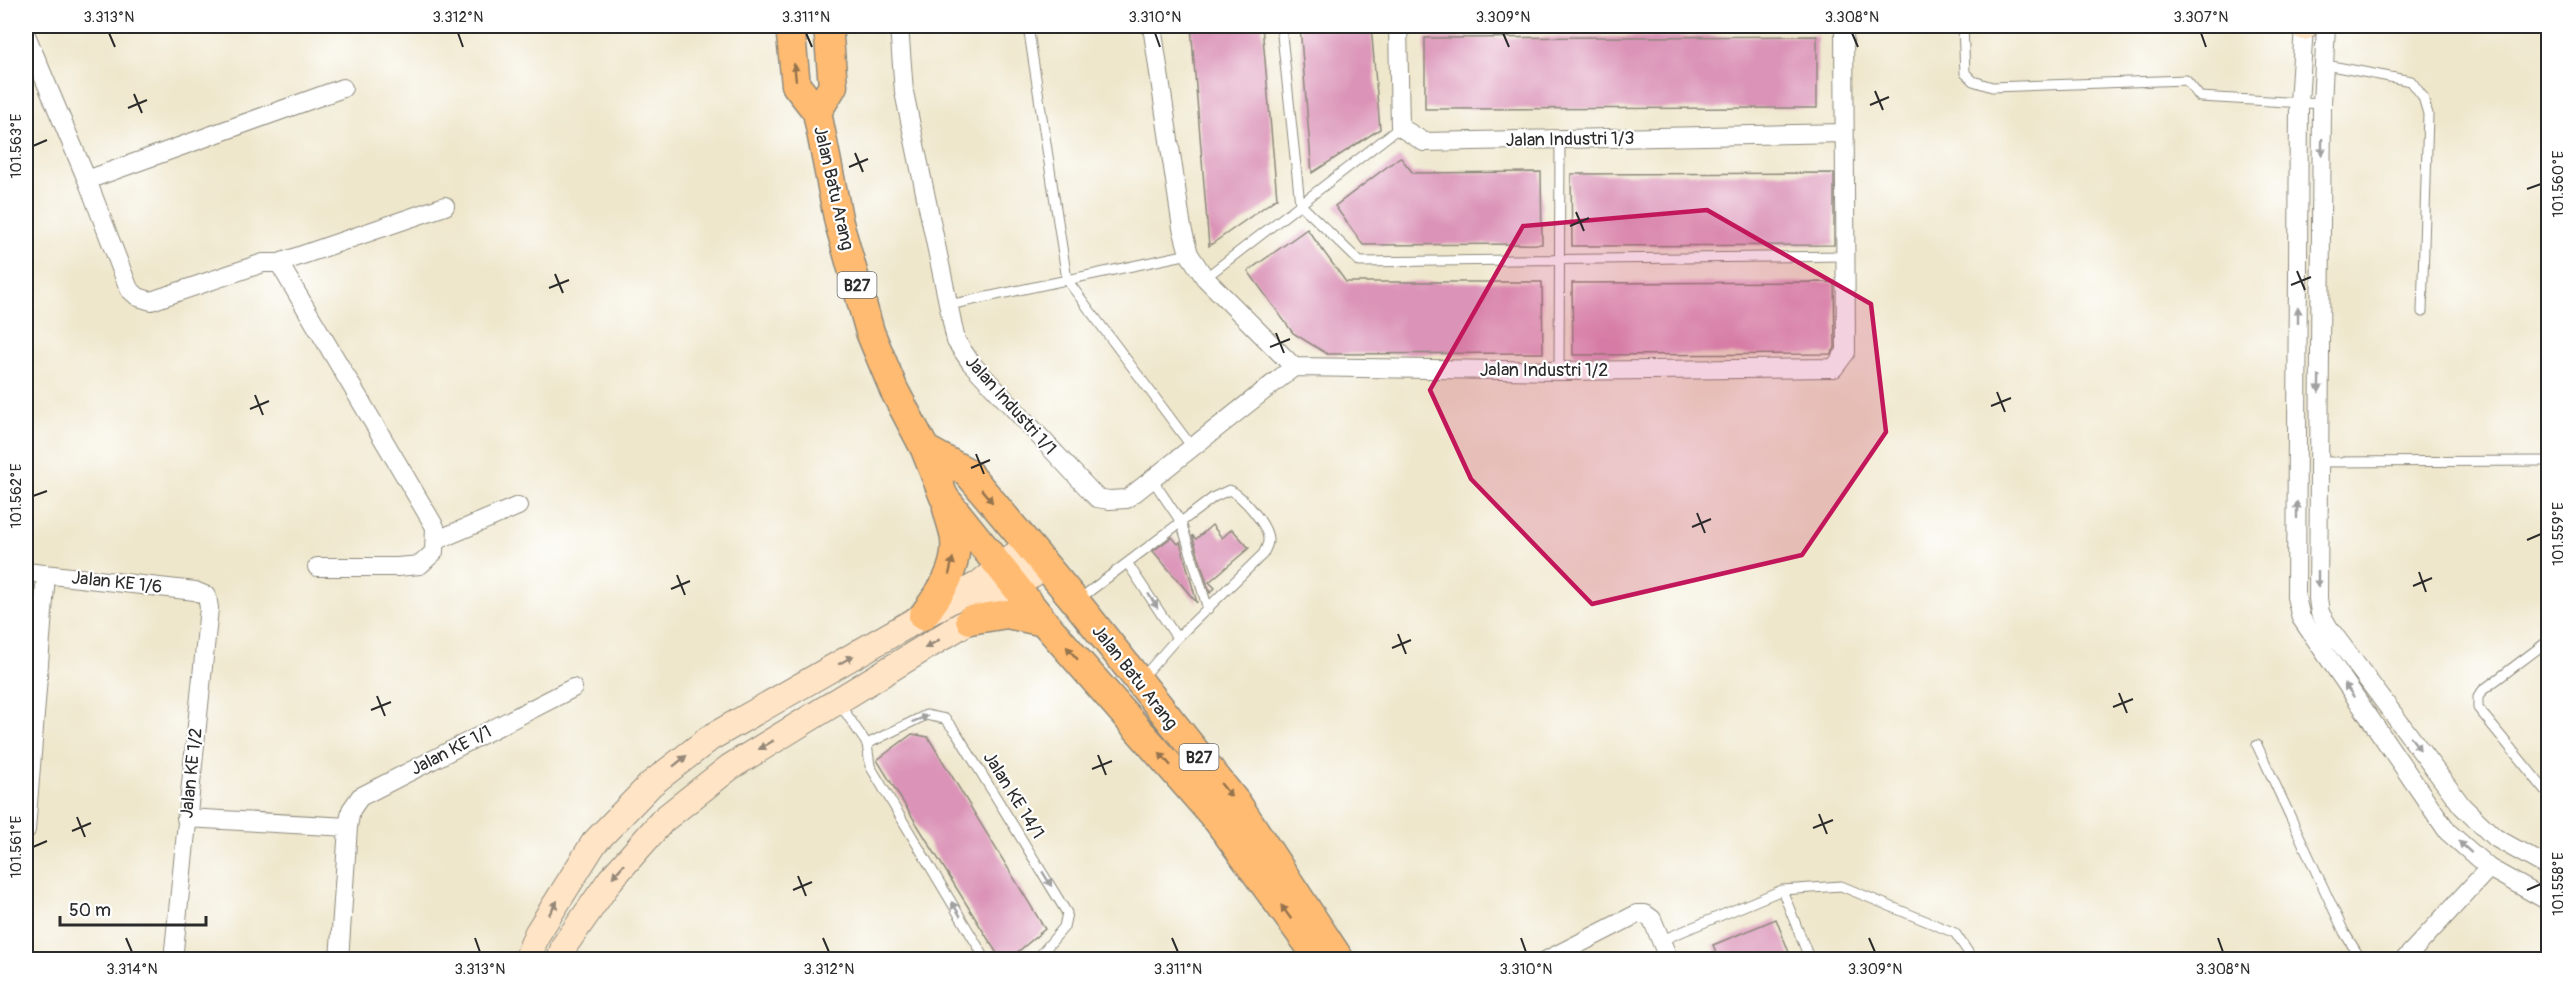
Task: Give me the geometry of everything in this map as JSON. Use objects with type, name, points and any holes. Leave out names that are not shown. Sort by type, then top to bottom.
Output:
[{"type":"main road","points":[[790,26],[796,85],[817,112]]},
{"type":"main road","name":"Jalan Batu Arang","points":[[828,26],[833,86],[817,112],[839,223],[870,332],[894,390],[925,448],[944,497],[1007,578],[1218,821],[1320,960]]},
{"type":"main road","name":"Jalan Batu Arang","points":[[925,448],[967,472],[1076,602],[1238,805],[1340,960]]},
{"type":"main road","points":[[923,616],[946,586],[953,564],[955,540],[944,497]]},
{"type":"main road","points":[[970,620],[1007,614],[1044,621]]},
{"type":"street","name":"Jalan Industri 1/1","points":[[899,26],[904,92],[956,341],[971,363],[1097,498],[1127,499],[1294,367]]},
{"type":"street","points":[[1152,26],[1182,228],[1189,254],[1205,278],[1294,367]]},
{"type":"street","points":[[1398,26],[1400,127]]},
{"type":"street","name":"Jalan Industri 1/2","points":[[1294,367],[1559,371],[1834,368],[1846,352],[1844,26]]},
{"type":"street","points":[[2304,26],[2299,103],[2296,597],[2301,618],[2448,832],[2489,868],[2548,902]]},
{"type":"street","points":[[2326,26],[2326,65],[2322,104],[2318,462],[2318,598],[2320,613],[2462,806],[2494,837],[2548,867]]},
{"type":"street","points":[[26,35],[87,180],[129,289],[138,297],[151,301],[263,263],[279,263],[445,206]]},
{"type":"street","points":[[87,180],[343,88]]},
{"type":"street","name":"Jalan Industri 1/3","points":[[1400,127],[1424,141],[1845,133]]},
{"type":"street","points":[[279,263],[435,527],[434,552],[420,565],[317,567]]},
{"type":"street","points":[[435,541],[518,506]]},
{"type":"street","points":[[560,960],[564,946],[611,879],[663,820],[730,767],[970,620],[1007,578],[1036,555]]},
{"type":"street","name":"Jalan KE 1/6","points":[[26,572],[195,591],[207,596]]},
{"type":"street","points":[[26,830],[46,574]]},
{"type":"street","points":[[526,960],[537,934],[594,843],[651,784],[710,738],[979,584],[1007,578]]},
{"type":"street","name":"Jalan KE 1/2","points":[[174,950],[209,609],[207,596]]},
{"type":"street","name":"Jalan KE 1/1","points":[[339,960],[348,827],[351,810],[360,797],[573,688]]},
{"type":"street","points":[[186,818],[348,827]]},
{"type":"street","points":[[2404,960],[2489,868]]},
{"type":"street","points":[[1550,959],[1637,914],[1645,914],[1652,919],[1669,960]]},
{"type":"lane","points":[[1028,26],[1067,280],[1192,447]]},
{"type":"lane","points":[[1281,26],[1300,204],[1360,262],[1846,256]]},
{"type":"lane","points":[[1963,26],[1965,73],[1973,81],[1992,87],[2186,80],[2200,97],[2322,104]]},
{"type":"lane","points":[[2326,65],[2411,81],[2423,97],[2428,114],[2422,312]]},
{"type":"lane","points":[[1205,278],[1400,127]]},
{"type":"lane","points":[[1559,371],[1560,139]]},
{"type":"lane","points":[[949,305],[1189,254]]},
{"type":"lane","points":[[2318,462],[2548,461]]},
{"type":"lane","points":[[1152,478],[1181,522],[1208,609]]},
{"type":"lane","points":[[1076,602],[1214,496],[1228,490],[1238,494],[1266,530],[1269,542],[1263,554],[1177,638],[1139,682]]},
{"type":"lane","points":[[1128,564],[1177,638]]},
{"type":"lane","points":[[2548,641],[2483,690],[2478,697],[2478,708],[2548,794]]},
{"type":"lane","points":[[838,701],[867,744],[870,766],[986,960]]},
{"type":"lane","name":"Jalan KE 14/1","points":[[867,744],[926,715],[945,719],[956,732],[1068,912],[1064,927],[1036,960]]},
{"type":"lane","points":[[2257,745],[2344,932],[2364,960]]},
{"type":"lane","points":[[1662,940],[1782,890],[1841,886],[1955,933],[1968,952],[1970,960]]},
{"type":"lane","points":[[1782,890],[1810,960]]},
{"type":"highlighted area","points":[[1707,210],[1871,304],[1886,432],[1802,555],[1592,604],[1471,479],[1430,390],[1523,226]]},
{"type":"building","points":[[1191,26],[1262,26],[1277,198],[1209,246]]},
{"type":"building","points":[[1300,26],[1371,26],[1380,129],[1312,173]]},
{"type":"building","points":[[1817,36],[1817,108],[1425,109],[1425,38]]},
{"type":"building","points":[[1400,157],[1413,173],[1541,172],[1542,244],[1363,245],[1335,206]]},
{"type":"building","points":[[1834,173],[1834,245],[1572,246],[1571,174]]},
{"type":"building","points":[[1307,229],[1346,282],[1542,282],[1543,353],[1327,354],[1293,333],[1248,271]]},
{"type":"building","points":[[1834,282],[1835,348],[1831,354],[1573,355],[1572,283]]},
{"type":"building","points":[[1212,525],[1222,538],[1232,529],[1249,548],[1209,582],[1215,588],[1210,593],[1192,535],[1196,539]]},
{"type":"building","points":[[1172,537],[1178,544],[1180,542],[1197,603],[1153,551]]},
{"type":"building","points":[[912,734],[928,737],[1045,929],[1008,960],[1001,960],[877,760]]},
{"type":"building","points":[[1776,919],[1792,960],[1719,960],[1713,945]]}]
